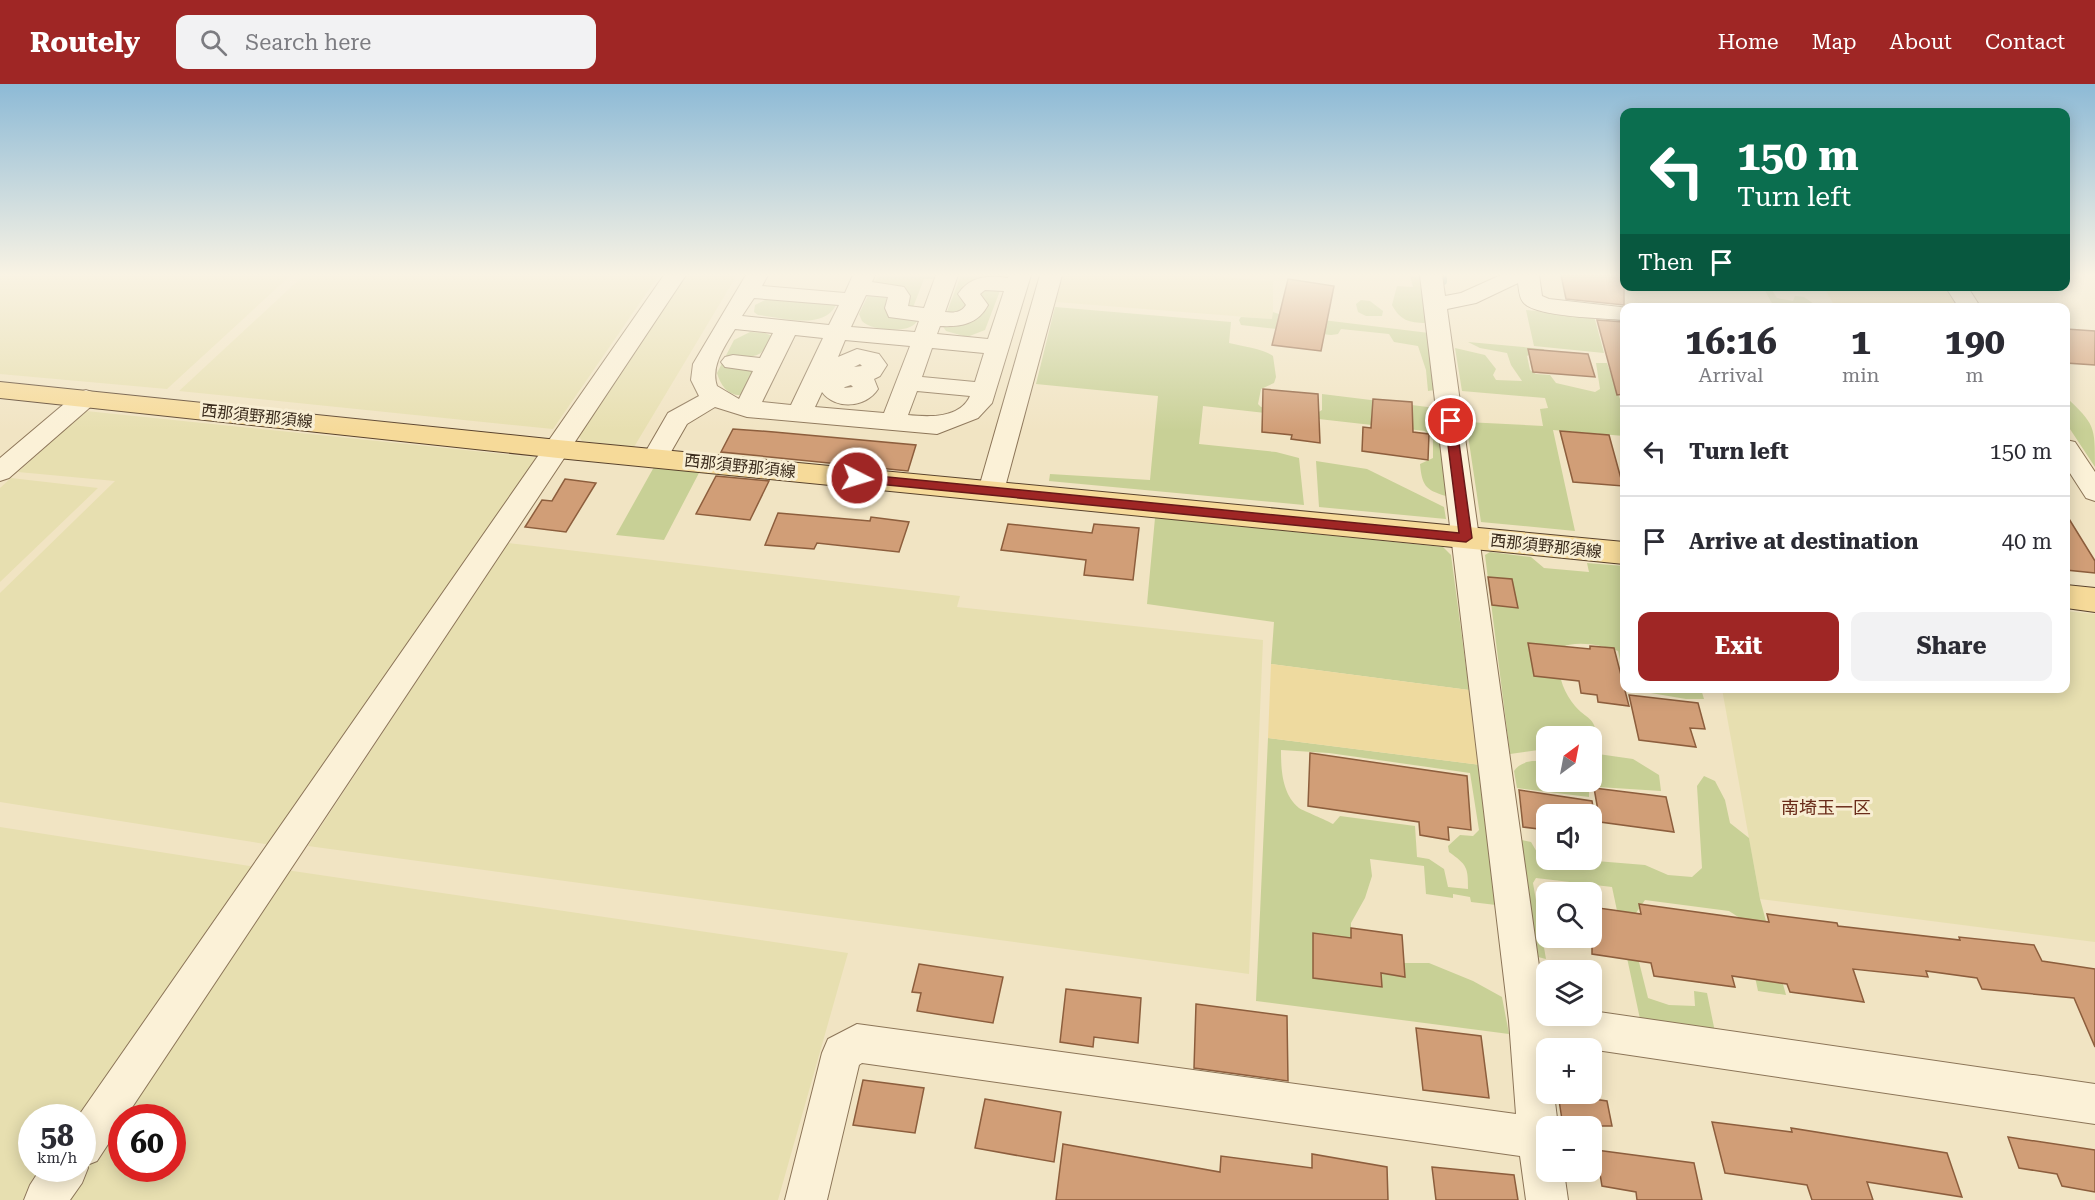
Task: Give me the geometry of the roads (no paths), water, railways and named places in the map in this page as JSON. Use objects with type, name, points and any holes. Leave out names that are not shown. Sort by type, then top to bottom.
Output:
[{"type":"main road","name":"西那須野那須線","points":[[0,390],[656,458],[1620,553]]},
{"type":"main road","points":[[2070,597],[2095,600]]},
{"type":"street","points":[[96,1125],[640,327]]},
{"type":"street","points":[[726,327],[702,374],[705,387],[724,403],[747,409],[799,414],[852,387],[909,378],[984,390]]},
{"type":"street","points":[[747,409],[787,327]]},
{"type":"street","points":[[814,327],[837,332],[997,347]]},
{"type":"street","points":[[799,414],[839,327]]},
{"type":"street","points":[[892,423],[928,327]]},
{"type":"street","points":[[852,387],[892,423],[937,426],[956,421],[980,403],[1003,327]]},
{"type":"street","points":[[991,491],[1037,327]]},
{"type":"street","points":[[1439,327],[1528,1021],[1536,1116]]},
{"type":"street","points":[[733,362],[768,366]]},
{"type":"street","points":[[656,458],[677,419],[715,397]]},
{"type":"street","points":[[0,472],[86,398]]},
{"type":"street","points":[[2070,454],[2095,492]]},
{"type":"street","points":[[1528,1021],[2095,1104]]},
{"type":"street","points":[[806,1200],[843,1053],[857,1043],[1536,1138]]},
{"type":"street","points":[[45,1200],[57,1182]]},
{"type":"street","points":[[1545,1182],[1548,1200]]},
{"type":"district","name":"南埼玉一区","points":[[1826,807]]}]
